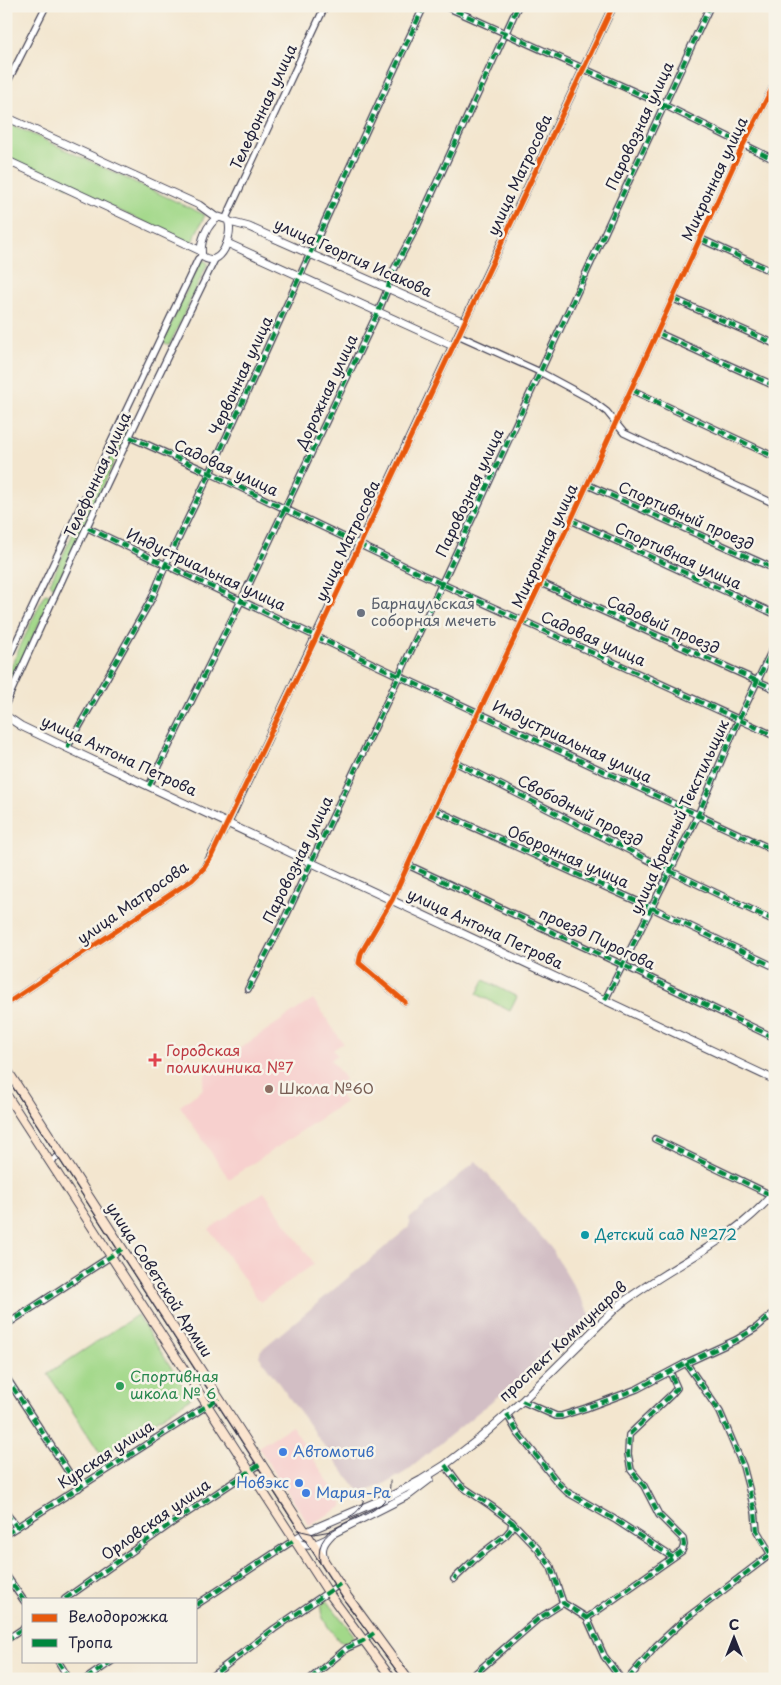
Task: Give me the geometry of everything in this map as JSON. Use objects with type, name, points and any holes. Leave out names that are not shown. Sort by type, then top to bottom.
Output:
[{"type":"main road","name":"улица Советской Армии","points":[[6,1068],[324,1561],[408,1679]]},
{"type":"main road","name":"улица Советской Армии","points":[[6,1094],[328,1592],[392,1679]]},
{"type":"street","points":[[6,85],[46,6]]},
{"type":"street","name":"Телефонная улица","points":[[228,220],[325,6]]},
{"type":"street","name":"Червонная улица","points":[[68,748],[152,598],[165,566],[210,473],[424,6]]},
{"type":"street","points":[[445,6],[664,105],[775,160]]},
{"type":"street","name":"Дорожная улица","points":[[149,786],[286,509],[378,312],[388,288],[390,277],[416,226],[518,6]]},
{"type":"street","name":"улица Матросова","points":[[6,1004],[192,880],[204,868],[228,823],[317,636],[613,6]]},
{"type":"street","name":"Паровозная улица","points":[[248,989],[312,862],[710,6]]},
{"type":"street","name":"Микронная улица","points":[[405,1002],[359,963],[361,953],[392,900],[455,762],[572,520],[743,145],[775,83]]},
{"type":"street","points":[[6,116],[198,205],[217,218],[206,232],[202,254]]},
{"type":"street","points":[[6,160],[202,254],[208,259],[215,259],[227,243],[230,234],[228,220]]},
{"type":"street","name":"улица Георгия Исакова","points":[[217,218],[249,227],[464,322]]},
{"type":"street","points":[[701,239],[775,272]]},
{"type":"street","points":[[227,243],[300,278],[453,346]]},
{"type":"street","name":"Телефонная улица","points":[[6,663],[202,254]]},
{"type":"street","name":"Телефонная улица","points":[[6,703],[215,259]]},
{"type":"street","points":[[674,299],[775,344]]},
{"type":"street","points":[[658,333],[775,386]]},
{"type":"street","points":[[458,335],[540,372],[590,399],[607,412],[624,433],[775,504]]},
{"type":"street","points":[[632,390],[775,457]]},
{"type":"street","name":"Садовая улица","points":[[130,437],[210,473],[442,584],[775,736]]},
{"type":"street","name":"Спортивный проезд","points":[[588,485],[775,569]]},
{"type":"street","name":"Спортивная улица","points":[[572,520],[775,614]]},
{"type":"street","name":"Индустриальная улица","points":[[88,528],[165,566],[775,851]]},
{"type":"street","name":"Садовый проезд","points":[[541,583],[775,689]]},
{"type":"street","name":"улица Красный Текстильщик","points":[[605,1000],[698,815],[739,719],[775,644]]},
{"type":"street","name":"улица Антона Петрова","points":[[6,716],[21,726],[775,1080]]},
{"type":"street","name":"улица Антона Петрова","points":[[6,722],[21,726]]},
{"type":"street","name":"Свободный проезд","points":[[455,762],[670,871],[775,921]]},
{"type":"street","name":"Оборонная улица","points":[[433,809],[652,908],[775,967]]},
{"type":"street","name":"проезд Пирогова","points":[[408,865],[775,1038]]},
{"type":"street","points":[[655,1139],[773,1193]]},
{"type":"street","points":[[50,1162],[62,1154]]},
{"type":"street","name":"проспект Коммунаров","points":[[314,1545],[327,1539],[332,1534],[409,1496],[522,1401],[617,1307],[632,1295],[736,1228],[773,1193]]},
{"type":"street","points":[[6,1325],[122,1249]]},
{"type":"street","points":[[522,1401],[556,1416],[561,1416],[636,1389],[736,1340],[756,1328],[775,1312]]},
{"type":"street","points":[[628,1679],[656,1646],[684,1620],[773,1552],[756,1531],[754,1512],[743,1466],[720,1412],[686,1363]]},
{"type":"street","points":[[587,1618],[682,1551],[683,1539],[659,1515],[644,1486],[631,1470],[628,1463],[629,1435],[677,1388],[670,1372]]},
{"type":"street","points":[[6,1377],[79,1488]]},
{"type":"street","name":"Курская улица","points":[[6,1534],[219,1398]]},
{"type":"street","points":[[507,1414],[517,1432],[567,1492],[614,1519],[672,1557]]},
{"type":"street","name":"Орловская улица","points":[[66,1598],[262,1463]]},
{"type":"street","points":[[445,1465],[460,1484],[512,1522],[537,1548],[551,1567],[563,1604],[587,1618],[604,1656],[621,1679]]},
{"type":"street","name":"проспект Коммунаров","points":[[294,1540],[306,1532],[395,1494],[445,1465]]},
{"type":"street","points":[[6,1513],[17,1527]]},
{"type":"street","points":[[454,1579],[474,1559],[506,1535],[511,1530],[512,1522]]},
{"type":"street","points":[[324,1561],[322,1549],[327,1539]]},
{"type":"street","points":[[198,1604],[294,1540],[304,1546],[314,1545]]},
{"type":"street","points":[[6,1576],[22,1598]]},
{"type":"street","points":[[208,1679],[274,1629],[340,1584]]},
{"type":"street","points":[[469,1679],[538,1620],[563,1604]]},
{"type":"street","points":[[6,1640],[22,1629]]},
{"type":"street","points":[[310,1679],[347,1648],[363,1641],[374,1633]]},
{"type":"street","points":[[59,1662],[69,1679]]},
{"type":"street","points":[[86,1679],[111,1662]]},
{"type":"shaded area","name":"Школа №60","points":[[313,999],[343,1043],[333,1050],[337,1055],[331,1060],[345,1079],[334,1087],[345,1102],[229,1179],[180,1106],[202,1090],[206,1071]]},
{"type":"shaded area","points":[[476,1161],[551,1248],[590,1314],[590,1320],[407,1471],[361,1494],[259,1356],[261,1350],[409,1227],[409,1219]]},
{"type":"shaded area","points":[[264,1192],[314,1264],[260,1302],[209,1229]]},
{"type":"shaded area","points":[[292,1426],[344,1506],[309,1525],[258,1447]]},
{"type":"green space","points":[[6,122],[205,215],[191,244],[6,158]]},
{"type":"green space","points":[[201,260],[208,263],[170,344],[166,344],[163,341]]},
{"type":"green space","points":[[122,428],[127,428],[129,431],[56,586],[52,586],[50,583]]},
{"type":"green space","points":[[46,594],[51,598],[6,694],[6,677]]},
{"type":"green space","points":[[484,980],[517,997],[510,1011],[477,994]]},
{"type":"green space","name":"Спортивная школа № 6","points":[[137,1315],[191,1398],[102,1456],[48,1374]]},
{"type":"green space","points":[[326,1599],[353,1634],[354,1637],[349,1641],[339,1641],[324,1620],[321,1609]]},
{"type":"tram line","points":[[6,1077],[343,1599],[403,1679]]},
{"type":"tram line","points":[[320,1562],[320,1548],[325,1537],[345,1523],[370,1512],[380,1505],[388,1494],[390,1481]]},
{"type":"tram line","points":[[349,1517],[361,1507],[364,1493]]},
{"type":"tram line","points":[[297,1530],[314,1534],[331,1531]]},
{"type":"marked path","points":[[67,748],[152,598],[165,566],[210,473],[424,6]]},
{"type":"marked path","points":[[445,6],[664,105],[775,160]]},
{"type":"marked path","points":[[149,786],[241,601],[378,312],[388,288],[390,277],[417,226],[518,6]]},
{"type":"marked path","points":[[248,989],[284,920],[399,676],[710,6]]},
{"type":"marked path","points":[[701,239],[775,273]]},
{"type":"marked path","points":[[674,299],[775,344]]},
{"type":"marked path","points":[[658,333],[775,386]]},
{"type":"marked path","points":[[632,390],[775,457]]},
{"type":"marked path","points":[[130,437],[210,473],[442,584],[775,736]]},
{"type":"marked path","points":[[588,485],[775,569]]},
{"type":"marked path","points":[[571,520],[775,614]]},
{"type":"marked path","points":[[88,528],[399,676],[775,851]]},
{"type":"marked path","points":[[541,583],[775,689]]},
{"type":"marked path","points":[[605,1000],[698,815],[739,719],[775,644]]},
{"type":"marked path","points":[[455,762],[670,871],[775,921]]},
{"type":"marked path","points":[[433,809],[652,908],[775,967]]},
{"type":"marked path","points":[[408,865],[775,1038]]},
{"type":"marked path","points":[[655,1139],[771,1195]]},
{"type":"marked path","points":[[6,1325],[122,1249]]},
{"type":"marked path","points":[[522,1401],[556,1416],[586,1408],[637,1389],[686,1363],[736,1340],[756,1328],[775,1312]]},
{"type":"marked path","points":[[686,1363],[720,1412],[743,1466],[755,1512],[757,1531],[770,1553]]},
{"type":"marked path","points":[[587,1618],[682,1551],[683,1539],[659,1515],[644,1486],[631,1470],[628,1454],[629,1435],[677,1388],[670,1372]]},
{"type":"marked path","points":[[6,1377],[79,1488]]},
{"type":"marked path","points":[[6,1534],[219,1398]]},
{"type":"marked path","points":[[507,1414],[517,1432],[567,1492],[614,1519],[672,1557]]},
{"type":"marked path","points":[[66,1598],[169,1525],[262,1463]]},
{"type":"marked path","points":[[445,1465],[460,1485],[512,1522],[511,1529],[506,1535],[475,1559],[454,1579]]},
{"type":"marked path","points":[[6,1513],[17,1527]]},
{"type":"marked path","points":[[512,1522],[537,1548],[551,1567],[563,1603],[587,1618],[604,1656],[621,1679]]},
{"type":"marked path","points":[[198,1604],[294,1540]]},
{"type":"marked path","points":[[628,1679],[656,1646],[684,1620],[775,1551]]},
{"type":"marked path","points":[[6,1575],[22,1598]]},
{"type":"marked path","points":[[208,1679],[274,1629],[340,1584]]},
{"type":"marked path","points":[[469,1679],[538,1619],[563,1603]]},
{"type":"marked path","points":[[6,1640],[22,1629]]},
{"type":"marked path","points":[[310,1679],[347,1648],[363,1641],[374,1633]]},
{"type":"marked path","points":[[59,1662],[69,1679]]},
{"type":"marked path","points":[[86,1679],[111,1662]]},
{"type":"cycle path","points":[[6,1004],[192,880],[204,868],[211,857],[613,6]]},
{"type":"cycle path","points":[[405,1002],[359,963],[361,953],[392,900],[455,762],[571,520],[743,145],[775,83]]},
{"type":"place","name":"Барнаульская соборная мечеть","points":[[361,613]]},
{"type":"place","name":"Городская поликлиника №7","points":[[155,1060]]},
{"type":"place","name":"Школа №60","points":[[269,1089]]},
{"type":"place","name":"Детский сад №272","points":[[585,1235]]},
{"type":"place","name":"Спортивная школа № 6","points":[[120,1386]]},
{"type":"place","name":"Автомотив","points":[[283,1452]]},
{"type":"place","name":"Новэкс","points":[[299,1483]]},
{"type":"place","name":"Мария-Ра","points":[[306,1493]]}]
